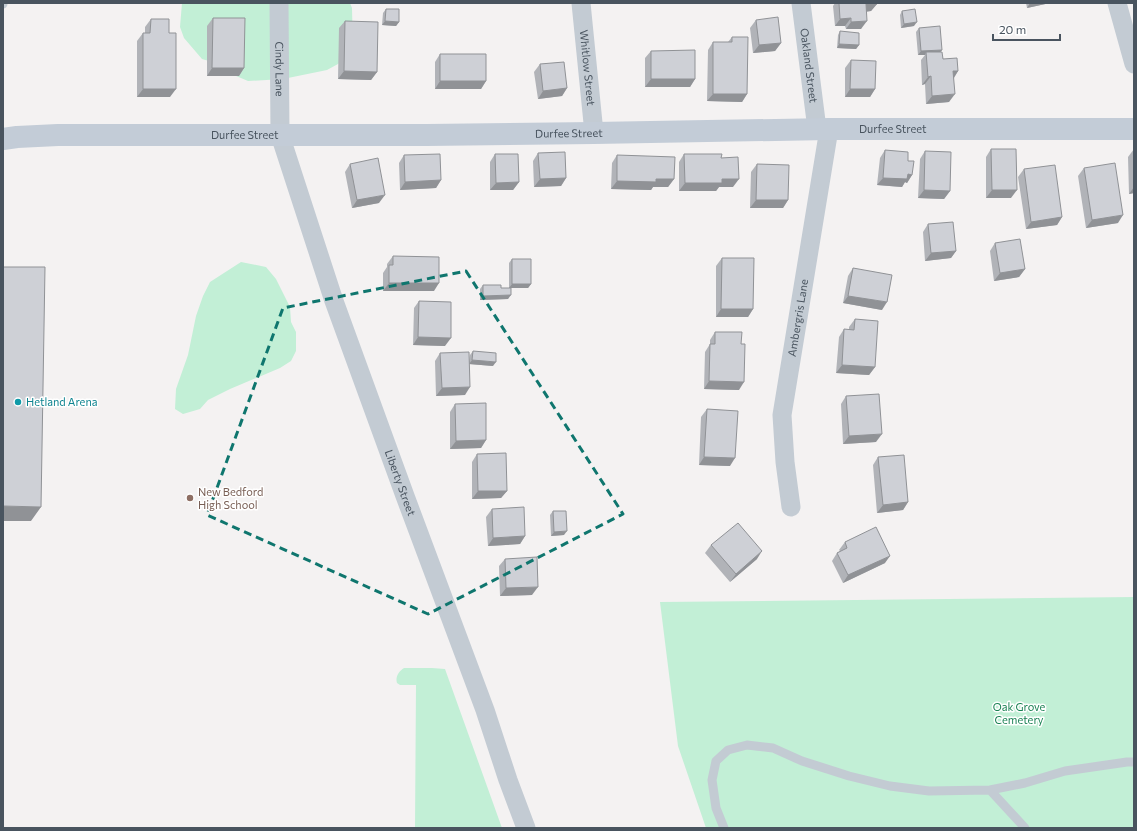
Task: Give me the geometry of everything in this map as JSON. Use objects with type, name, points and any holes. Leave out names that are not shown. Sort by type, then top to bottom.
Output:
[{"type":"street","name":"Cindy Lane","points":[[279,3],[280,135]]},
{"type":"street","name":"Whitlow Street","points":[[581,3],[594,133]]},
{"type":"street","name":"Oakland Street","points":[[801,3],[823,129]]},
{"type":"street","points":[[1117,3],[1134,64]]},
{"type":"street","name":"Durfee Street","points":[[3,139],[58,134],[280,135],[594,133],[823,129],[1134,129]]},
{"type":"street","name":"Ambergris Lane","points":[[791,507],[785,462],[782,415],[823,129]]},
{"type":"street","name":"Liberty Street","points":[[280,135],[334,301],[482,703],[526,828]]},
{"type":"lane","points":[[724,828],[716,808],[712,780],[716,761],[728,750],[747,744],[773,748],[802,761],[849,776],[890,786],[929,791],[990,790],[1065,771],[1134,762]]},
{"type":"lane","points":[[990,790],[1025,828]]},
{"type":"highlighted area","points":[[466,271],[623,514],[428,614],[207,515],[283,308]]},
{"type":"green space","points":[[182,3],[350,3],[352,8],[353,51],[338,64],[327,70],[283,79],[248,81],[222,70],[216,63],[202,59],[184,38],[180,27]]},
{"type":"green space","points":[[241,262],[266,267],[276,279],[290,307],[291,322],[296,332],[296,351],[291,361],[280,368],[208,400],[200,409],[183,414],[175,409],[176,389],[188,355],[196,316],[203,296],[210,282]]},
{"type":"green space","name":"Oak Grove Cemetery","points":[[1134,597],[1134,828],[706,828],[678,746],[660,602]]},
{"type":"green space","points":[[404,668],[445,669],[502,828],[415,828],[416,685],[400,685],[397,683],[398,674]]},
{"type":"building","points":[[839,3],[877,4],[866,4],[867,21],[851,22],[851,18],[840,19]]},
{"type":"building","points":[[386,9],[399,9],[399,22],[385,21]]},
{"type":"building","points":[[915,9],[917,22],[904,24],[902,11]]},
{"type":"building","points":[[778,17],[781,43],[759,45],[756,20]]},
{"type":"building","points":[[213,18],[245,18],[244,68],[212,68]]},
{"type":"building","points":[[151,19],[169,19],[169,33],[176,33],[176,89],[143,89],[143,33],[150,33]]},
{"type":"building","points":[[345,21],[378,22],[377,72],[344,71]]},
{"type":"building","points":[[940,26],[942,50],[921,51],[919,28]]},
{"type":"building","points":[[840,31],[859,33],[859,45],[839,44]]},
{"type":"building","points":[[732,37],[748,37],[747,94],[713,94],[713,42],[732,42]]},
{"type":"building","points":[[695,50],[695,79],[651,79],[651,51]]},
{"type":"building","points":[[926,52],[942,52],[943,59],[957,58],[958,71],[953,71],[955,94],[932,96],[931,76],[928,77]]},
{"type":"building","points":[[440,54],[486,54],[486,81],[440,81]]},
{"type":"building","points":[[851,60],[876,61],[875,89],[850,89]]},
{"type":"building","points":[[564,62],[567,88],[543,91],[540,64]]},
{"type":"building","points":[[991,149],[1016,149],[1017,190],[992,190]]},
{"type":"building","points":[[885,150],[908,152],[908,161],[914,161],[912,175],[908,174],[907,179],[883,178]]},
{"type":"building","points":[[925,151],[951,152],[950,191],[924,190]]},
{"type":"building","points":[[565,152],[566,178],[540,179],[538,153]]},
{"type":"building","points":[[440,154],[441,180],[405,182],[404,155]]},
{"type":"building","points":[[495,154],[518,154],[519,182],[496,183]]},
{"type":"building","points":[[684,154],[722,154],[721,158],[738,157],[739,179],[722,179],[722,183],[685,183]]},
{"type":"building","points":[[617,155],[675,157],[674,179],[656,179],[656,182],[617,181]]},
{"type":"building","points":[[378,158],[385,195],[357,200],[350,164]]},
{"type":"building","points":[[1115,163],[1123,215],[1092,220],[1084,168]]},
{"type":"building","points":[[757,164],[789,165],[788,200],[756,200]]},
{"type":"building","points":[[1055,165],[1062,217],[1031,222],[1024,169]]},
{"type":"building","points":[[953,222],[956,251],[931,253],[928,224]]},
{"type":"building","points":[[1020,239],[1025,269],[1000,273],[995,243]]},
{"type":"building","points":[[393,256],[439,257],[439,283],[389,283],[389,265],[393,265]]},
{"type":"building","points":[[722,258],[754,258],[753,309],[721,309]]},
{"type":"building","points":[[512,259],[531,259],[531,284],[512,284]]},
{"type":"building","name":"Hetland Arena","points":[[3,267],[45,267],[41,507],[3,506]]},
{"type":"building","points":[[853,268],[892,275],[887,302],[848,296]]},
{"type":"building","points":[[483,285],[501,285],[501,288],[511,288],[511,295],[483,296]]},
{"type":"building","points":[[419,301],[451,302],[451,338],[418,337]]},
{"type":"building","points":[[855,319],[878,321],[875,367],[842,365],[844,329],[854,330]]},
{"type":"building","points":[[715,332],[742,332],[741,344],[745,344],[744,382],[709,381],[710,344],[715,344]]},
{"type":"building","points":[[473,351],[496,353],[496,362],[472,360]]},
{"type":"building","points":[[469,352],[470,387],[442,388],[440,353]]},
{"type":"building","points":[[879,394],[882,434],[849,436],[846,396]]},
{"type":"building","points":[[486,403],[486,440],[456,441],[455,404]]},
{"type":"building","points":[[707,409],[738,411],[735,458],[704,457]]},
{"type":"building","points":[[506,453],[507,491],[478,491],[477,454]]},
{"type":"building","points":[[904,455],[908,502],[883,505],[878,457]]},
{"type":"building","points":[[524,507],[525,536],[493,538],[492,509]]},
{"type":"building","points":[[553,511],[566,511],[567,531],[554,532]]},
{"type":"building","points":[[738,523],[762,551],[736,574],[711,545]]},
{"type":"building","points":[[876,527],[890,556],[848,575],[837,553],[847,548],[845,542]]},
{"type":"building","points":[[537,557],[538,587],[506,588],[505,559]]},
{"type":"place","name":"Hetland Arena","points":[[18,402]]},
{"type":"place","name":"New Bedford High School","points":[[190,498]]}]
